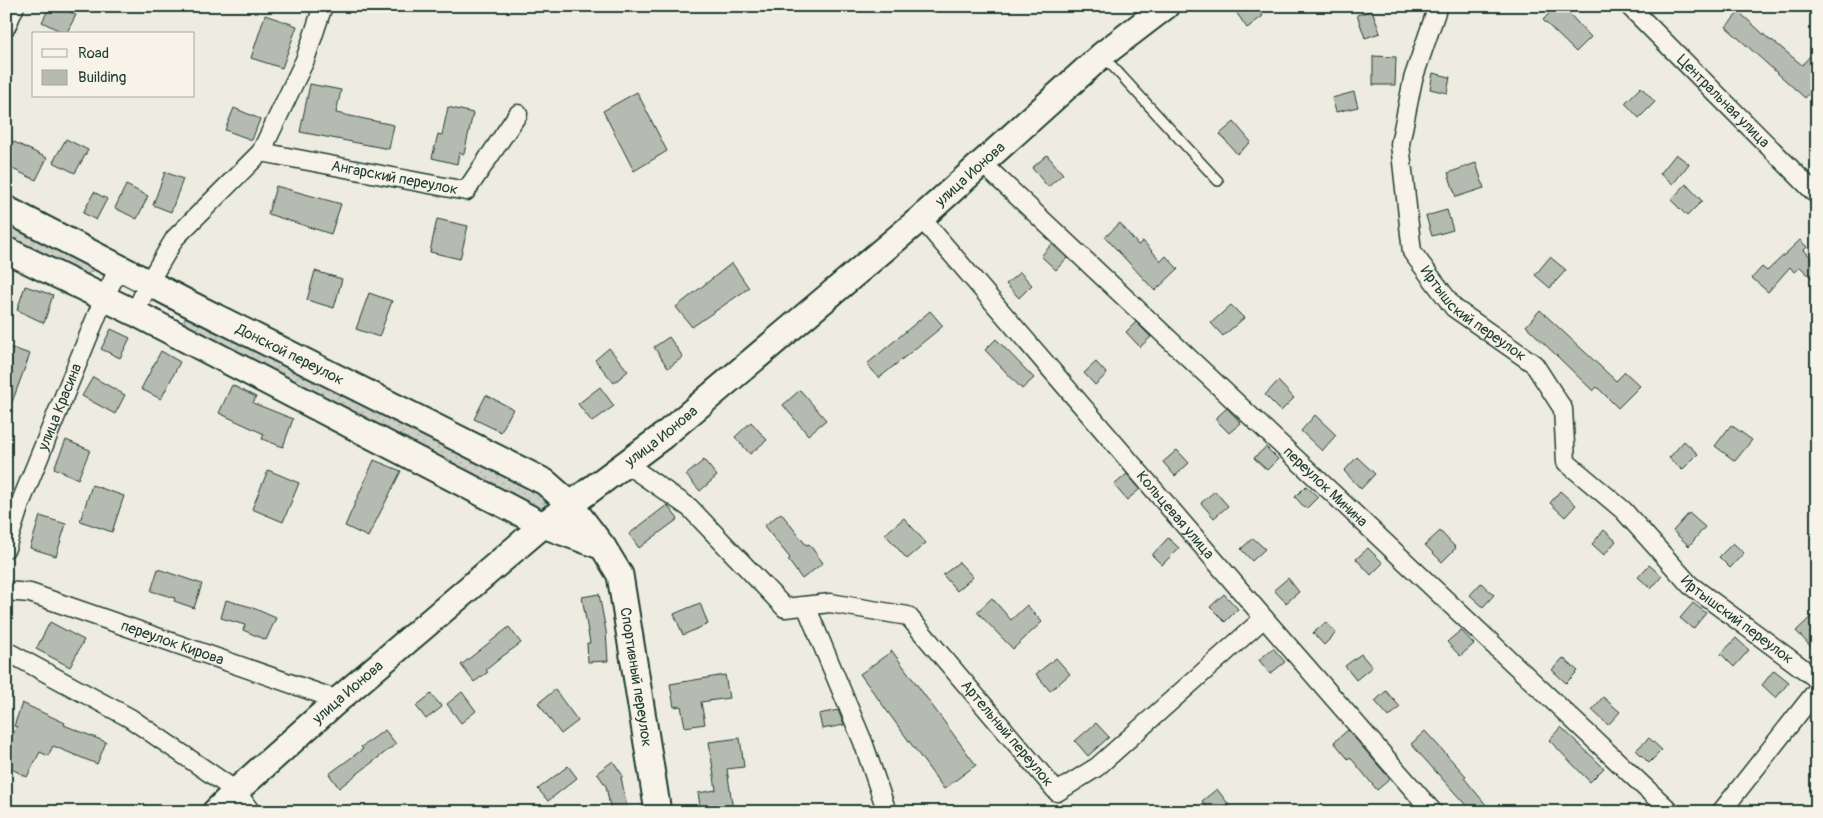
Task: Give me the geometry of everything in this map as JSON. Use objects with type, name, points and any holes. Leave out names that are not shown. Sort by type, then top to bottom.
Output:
[{"type":"main road","name":"улица Ионова","points":[[215,812],[236,790],[338,700],[543,525],[662,436],[920,218],[1102,55],[1166,6]]},
{"type":"main road","name":"Донской переулок","points":[[6,209],[119,268],[545,482],[570,504]]},
{"type":"main road","points":[[6,250],[135,313],[543,525],[603,547]]},
{"type":"main road","name":"Спортивный переулок","points":[[570,504],[603,547],[620,575],[658,812]]},
{"type":"street","points":[[6,27],[15,6]]},
{"type":"street","points":[[135,313],[149,282],[175,238],[261,152],[306,60],[323,6]]},
{"type":"street","name":"Иртышский переулок","points":[[1438,6],[1413,79],[1400,144],[1412,252],[1454,308],[1534,364],[1563,409],[1566,462],[1623,510],[1690,585],[1817,679]]},
{"type":"street","name":"Центральная улица","points":[[1628,6],[1817,195]]},
{"type":"street","name":"Ангарский переулок","points":[[261,152],[466,191],[518,114]]},
{"type":"street","name":"переулок Минина","points":[[982,163],[1671,812]]},
{"type":"street","name":"Кольцевая улица","points":[[920,218],[1433,812]]},
{"type":"street","name":"улица Красина","points":[[6,548],[20,504],[104,298],[119,268]]},
{"type":"street","name":"Артельный переулок","points":[[625,463],[690,508],[785,608],[830,603],[908,616],[1057,792],[1098,767],[1264,618]]},
{"type":"street","name":"переулок Кирова","points":[[6,590],[30,593],[338,700]]},
{"type":"street","points":[[806,606],[863,742],[887,812]]},
{"type":"street","points":[[6,651],[130,718],[236,790],[251,812]]},
{"type":"street","points":[[1721,812],[1817,690]]},
{"type":"lane","points":[[1102,55],[1218,181]]},
{"type":"shaded area","points":[[6,221],[90,265],[92,271],[88,274],[80,274],[6,236]]},
{"type":"shaded area","points":[[190,317],[540,495],[546,503],[541,510],[185,326],[184,319]]},
{"type":"building","points":[[50,6],[58,6],[76,15],[67,32],[62,32],[42,22]]},
{"type":"building","points":[[1232,6],[1256,6],[1263,16],[1247,28]]},
{"type":"building","points":[[1556,6],[1562,6],[1591,37],[1576,52],[1543,20]]},
{"type":"building","points":[[1372,10],[1380,33],[1365,38],[1357,15]]},
{"type":"building","points":[[1739,12],[1771,41],[1802,65],[1817,48],[1817,85],[1805,98],[1726,27]]},
{"type":"building","points":[[265,15],[297,26],[282,68],[251,58]]},
{"type":"building","points":[[1373,56],[1396,57],[1395,85],[1373,85]]},
{"type":"building","points":[[1433,73],[1450,77],[1447,93],[1430,89]]},
{"type":"building","points":[[310,84],[341,90],[336,113],[394,125],[389,149],[300,132]]},
{"type":"building","points":[[1641,87],[1655,102],[1639,118],[1625,103]]},
{"type":"building","points":[[637,92],[667,151],[634,171],[603,111]]},
{"type":"building","points":[[1354,92],[1358,107],[1336,112],[1332,98]]},
{"type":"building","points":[[448,107],[473,113],[464,154],[459,153],[457,164],[432,158],[438,134],[442,135]]},
{"type":"building","points":[[234,108],[260,119],[252,140],[225,130]]},
{"type":"building","points":[[1234,122],[1251,142],[1237,154],[1220,134]]},
{"type":"building","points":[[6,138],[47,158],[36,180],[6,166]]},
{"type":"building","points":[[66,139],[88,150],[75,173],[53,162]]},
{"type":"building","points":[[1676,154],[1689,164],[1673,184],[1660,174]]},
{"type":"building","points":[[1047,155],[1063,174],[1048,187],[1032,168]]},
{"type":"building","points":[[1476,163],[1484,188],[1456,197],[1448,173]]},
{"type":"building","points":[[165,172],[183,179],[171,212],[153,205]]},
{"type":"building","points":[[1686,184],[1702,201],[1687,216],[1671,200]]},
{"type":"building","points":[[126,185],[148,196],[137,219],[115,208]]},
{"type":"building","points":[[276,186],[341,204],[331,234],[268,214]]},
{"type":"building","points":[[94,192],[107,199],[96,220],[83,213]]},
{"type":"building","points":[[1447,210],[1453,230],[1432,236],[1426,216]]},
{"type":"building","points":[[437,219],[468,226],[460,259],[430,252]]},
{"type":"building","points":[[1120,223],[1138,245],[1143,241],[1161,261],[1166,256],[1178,269],[1155,291],[1105,237]]},
{"type":"building","points":[[1800,240],[1807,247],[1804,250],[1817,264],[1817,283],[1800,267],[1794,272],[1790,267],[1768,292],[1752,278],[1762,267],[1767,271]]},
{"type":"building","points":[[1052,244],[1067,258],[1056,270],[1041,256]]},
{"type":"building","points":[[1550,257],[1566,270],[1550,288],[1535,275]]},
{"type":"building","points":[[732,263],[749,288],[692,327],[676,307]]},
{"type":"building","points":[[315,271],[342,279],[334,308],[307,300]]},
{"type":"building","points":[[1020,272],[1032,285],[1019,298],[1006,284]]},
{"type":"building","points":[[25,286],[53,295],[44,323],[17,310]]},
{"type":"building","points":[[369,293],[392,301],[379,337],[356,329]]},
{"type":"building","points":[[1231,305],[1244,318],[1223,336],[1211,323]]},
{"type":"building","points":[[1540,310],[1616,381],[1625,372],[1640,386],[1618,408],[1597,387],[1593,391],[1526,326]]},
{"type":"building","points":[[930,311],[943,326],[879,378],[867,364]]},
{"type":"building","points":[[1136,322],[1151,337],[1140,347],[1126,332]]},
{"type":"building","points":[[111,329],[130,338],[120,358],[101,349]]},
{"type":"building","points":[[669,337],[683,357],[668,368],[654,347]]},
{"type":"building","points":[[996,339],[1034,378],[1022,389],[985,350]]},
{"type":"building","points":[[6,346],[30,354],[8,413],[6,413]]},
{"type":"building","points":[[609,348],[628,371],[614,383],[595,360]]},
{"type":"building","points":[[161,351],[180,362],[161,399],[141,389]]},
{"type":"building","points":[[1096,362],[1107,374],[1095,385],[1084,373]]},
{"type":"building","points":[[93,377],[125,395],[115,414],[82,396]]},
{"type":"building","points":[[1278,381],[1294,398],[1281,411],[1265,395]]},
{"type":"building","points":[[232,385],[256,397],[253,403],[293,419],[283,447],[262,439],[264,434],[219,413]]},
{"type":"building","points":[[600,387],[614,406],[592,422],[578,404]]},
{"type":"building","points":[[800,390],[826,420],[808,435],[783,405]]},
{"type":"building","points":[[486,395],[513,409],[501,432],[474,419]]},
{"type":"building","points":[[1227,408],[1241,423],[1229,433],[1215,419]]},
{"type":"building","points":[[1315,415],[1336,435],[1322,451],[1301,431]]},
{"type":"building","points":[[751,422],[767,440],[750,454],[735,437]]},
{"type":"building","points":[[1731,425],[1752,440],[1735,461],[1715,446]]},
{"type":"building","points":[[66,440],[90,450],[78,479],[54,468]]},
{"type":"building","points":[[1684,441],[1698,454],[1682,470],[1669,458]]},
{"type":"building","points":[[1266,447],[1278,459],[1267,470],[1254,458]]},
{"type":"building","points":[[1177,450],[1189,463],[1175,476],[1163,462]]},
{"type":"building","points":[[1357,457],[1375,474],[1361,489],[1344,471]]},
{"type":"building","points":[[374,460],[401,471],[368,537],[345,526]]},
{"type":"building","points":[[704,460],[717,476],[700,491],[686,475]]},
{"type":"building","points":[[268,470],[299,483],[283,522],[252,509]]},
{"type":"building","points":[[1127,474],[1140,489],[1127,500],[1114,485]]},
{"type":"building","points":[[92,485],[124,496],[112,532],[80,521]]},
{"type":"building","points":[[1306,486],[1318,497],[1306,509],[1295,497]]},
{"type":"building","points":[[1215,491],[1228,506],[1214,518],[1201,503]]},
{"type":"building","points":[[1560,491],[1576,505],[1565,517],[1550,503]]},
{"type":"building","points":[[667,505],[678,519],[639,548],[629,534]]},
{"type":"building","points":[[781,513],[806,545],[809,544],[823,563],[802,579],[788,560],[790,558],[764,526]]},
{"type":"building","points":[[1689,513],[1705,527],[1689,546],[1673,531]]},
{"type":"building","points":[[40,516],[66,524],[56,556],[30,548]]},
{"type":"building","points":[[904,518],[926,543],[907,559],[885,534]]},
{"type":"building","points":[[1604,530],[1616,541],[1604,555],[1592,544]]},
{"type":"building","points":[[1440,531],[1456,548],[1442,562],[1425,545]]},
{"type":"building","points":[[1168,538],[1179,548],[1162,565],[1152,555]]},
{"type":"building","points":[[1253,538],[1265,549],[1252,561],[1241,549]]},
{"type":"building","points":[[1733,543],[1744,553],[1730,568],[1719,557]]},
{"type":"building","points":[[1368,548],[1383,563],[1371,575],[1356,559]]},
{"type":"building","points":[[959,562],[973,577],[957,591],[943,575]]},
{"type":"building","points":[[1649,565],[1662,576],[1651,589],[1638,577]]},
{"type":"building","points":[[158,569],[202,584],[194,608],[174,601],[175,598],[151,591]]},
{"type":"building","points":[[1288,578],[1299,592],[1286,603],[1274,590]]},
{"type":"building","points":[[1481,583],[1494,595],[1483,607],[1470,595]]},
{"type":"building","points":[[599,594],[606,631],[608,661],[588,662],[587,643],[590,643],[582,597]]},
{"type":"building","points":[[1224,594],[1238,609],[1225,622],[1210,607]]},
{"type":"building","points":[[992,598],[1011,620],[1027,605],[1042,622],[1013,649],[977,612]]},
{"type":"building","points":[[226,600],[251,607],[276,618],[266,640],[243,630],[245,625],[221,618]]},
{"type":"building","points":[[700,603],[708,624],[683,635],[674,614]]},
{"type":"building","points":[[1693,603],[1706,613],[1693,629],[1680,618]]},
{"type":"building","points":[[1817,611],[1817,653],[1796,631]]},
{"type":"building","points":[[50,622],[84,640],[70,667],[36,649]]},
{"type":"building","points":[[1326,622],[1336,633],[1324,645],[1313,633]]},
{"type":"building","points":[[509,627],[521,643],[486,670],[488,672],[474,682],[461,665]]},
{"type":"building","points":[[1461,630],[1474,644],[1460,656],[1447,642]]},
{"type":"building","points":[[1736,638],[1749,650],[1734,667],[1721,654]]},
{"type":"building","points":[[1273,648],[1285,662],[1270,674],[1259,660]]},
{"type":"building","points":[[892,651],[976,765],[944,789],[860,674]]},
{"type":"building","points":[[1361,654],[1372,667],[1356,680],[1345,666]]},
{"type":"building","points":[[1056,658],[1070,674],[1050,691],[1036,674]]},
{"type":"building","points":[[1563,658],[1578,671],[1566,683],[1552,670]]},
{"type":"building","points":[[1774,670],[1789,682],[1776,698],[1762,685]]},
{"type":"building","points":[[725,675],[729,698],[701,702],[705,724],[685,727],[681,706],[674,707],[670,684]]},
{"type":"building","points":[[555,690],[578,721],[561,734],[538,703]]},
{"type":"building","points":[[1386,691],[1400,707],[1389,717],[1375,701]]},
{"type":"building","points":[[462,692],[476,711],[461,723],[447,704]]},
{"type":"building","points":[[431,694],[442,707],[426,719],[416,706]]},
{"type":"building","points":[[1603,697],[1620,712],[1608,725],[1592,710]]},
{"type":"building","points":[[22,703],[65,723],[64,725],[106,742],[97,764],[53,746],[48,756],[40,752],[27,777],[6,766],[6,746],[17,727],[14,726]]},
{"type":"building","points":[[838,710],[844,725],[822,729],[819,714]]},
{"type":"building","points":[[1096,723],[1109,737],[1088,756],[1075,741]]},
{"type":"building","points":[[1561,727],[1604,768],[1590,782],[1549,740]]},
{"type":"building","points":[[385,730],[396,744],[339,788],[329,774]]},
{"type":"building","points":[[1348,730],[1390,779],[1377,790],[1350,757],[1348,759],[1334,742]]},
{"type":"building","points":[[1425,731],[1466,776],[1464,778],[1492,812],[1472,812],[1411,744]]},
{"type":"building","points":[[740,738],[744,767],[727,769],[733,810],[701,812],[698,793],[716,790],[709,742]]},
{"type":"building","points":[[1649,738],[1662,750],[1649,763],[1636,750]]},
{"type":"building","points":[[613,761],[623,776],[621,777],[628,812],[611,812],[606,786],[597,773]]},
{"type":"building","points":[[568,766],[577,778],[548,801],[538,789]]},
{"type":"building","points":[[1217,789],[1229,805],[1220,812],[1210,812],[1202,801]]}]
